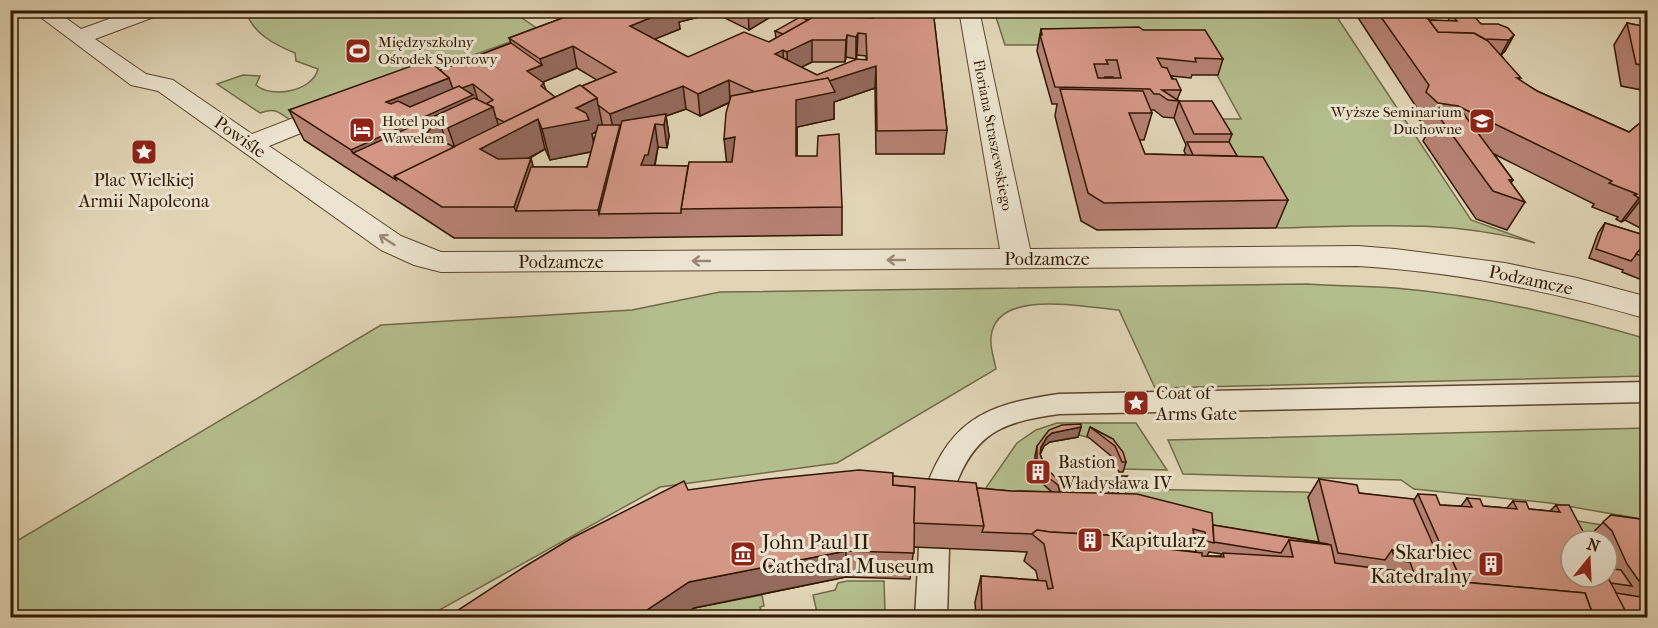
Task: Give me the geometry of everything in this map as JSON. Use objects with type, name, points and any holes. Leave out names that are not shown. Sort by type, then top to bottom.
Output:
[{"type":"street","name":"Powiśle","points":[[41,10],[139,80],[165,85],[391,243],[424,258],[441,262]]},
{"type":"street","points":[[79,37],[155,10]]},
{"type":"street","name":"Floriana Straszewskiego","points":[[969,10],[1017,259]]},
{"type":"street","points":[[250,144],[352,104]]},
{"type":"street","name":"Podzamcze","points":[[441,262],[1346,256],[1405,258],[1452,263],[1537,280],[1647,308]]},
{"type":"street","points":[[936,503],[946,471],[976,433],[999,416],[1029,408],[1059,404],[1647,392]]},
{"type":"street","points":[[931,618],[934,548]]},
{"type":"green space","name":"Międzyszkolny Ośrodek Sportowy","points":[[246,11],[534,11],[519,16],[541,31],[290,120],[276,111],[269,110],[260,113],[217,84],[243,75],[260,76],[256,85],[272,92],[281,92],[300,87],[315,77],[318,69],[296,61],[295,53],[265,37],[253,26]]},
{"type":"green space","points":[[994,11],[1333,11],[1471,220],[1535,243],[1503,235],[1440,227],[1278,228],[1253,184],[1207,119],[1241,119],[1217,75],[1056,45],[1005,45]]},
{"type":"green space","points":[[1307,284],[1427,291],[1522,307],[1616,330],[1647,339],[1647,376],[1155,388],[1119,310],[1065,304],[1025,306],[1008,311],[997,321],[991,337],[996,369],[837,463],[660,487],[427,617],[11,617],[10,545],[381,325],[632,310],[720,292]]},
{"type":"green space","points":[[1057,423],[1136,423],[1167,470],[1122,469],[1105,448],[1089,438],[1072,435],[1057,437],[1045,444],[1037,454],[1035,467],[1041,481],[1056,495],[974,505],[1017,443],[1036,430]]},
{"type":"green space","points":[[1647,428],[1647,520],[1550,503],[1414,489],[1401,480],[1183,474],[1168,440]]},
{"type":"green space","points":[[1125,489],[1305,492],[1566,519],[1620,528],[1645,546],[1619,542],[1619,529],[1559,529],[1559,539],[1309,497],[1322,553],[1130,512]]},
{"type":"green space","points":[[884,581],[885,611],[871,617],[818,617],[813,595],[835,590],[838,583]]},
{"type":"green space","points":[[762,595],[764,606],[760,607],[761,610],[730,617],[680,617],[694,608]]},
{"type":"building","points":[[584,10],[670,10],[630,26],[688,57],[744,32],[769,42],[815,16],[873,18],[872,10],[933,10],[947,130],[877,131],[876,66],[829,81],[828,78],[755,92],[729,80],[698,94],[683,86],[610,114],[598,105],[597,98],[582,86],[616,72],[573,46],[540,59],[509,38]],"holes":[[[858,33],[866,34],[867,60],[857,59],[817,75],[775,54],[783,50],[787,52],[812,40],[846,40],[847,35],[856,37]]]},
{"type":"building","points":[[1376,10],[1421,10],[1438,32],[1474,33],[1488,41],[1521,78],[1517,78],[1537,91],[1629,132],[1647,117],[1647,199],[1639,198],[1634,195],[1637,194],[1609,183],[1612,181],[1458,106],[1438,103],[1426,92],[1429,85]]},
{"type":"building","points":[[1451,14],[1473,15],[1481,24],[1498,24],[1508,28],[1514,35],[1509,40],[1485,39],[1474,33],[1438,32],[1429,20],[1457,21]]},
{"type":"building","points":[[800,17],[808,20],[783,34],[775,31]]},
{"type":"building","points":[[1627,23],[1647,27],[1647,66],[1636,64]]},
{"type":"building","points":[[1139,27],[1143,30],[1205,30],[1223,59],[1195,58],[1196,62],[1157,58],[1162,67],[1167,68],[1172,79],[1176,79],[1181,90],[1162,90],[1179,101],[1168,100],[1159,94],[1154,94],[1150,89],[1055,87],[1040,35],[1042,35],[1041,29]],"holes":[[[1106,60],[1117,60],[1121,78],[1098,78],[1094,64],[1108,64]]]},
{"type":"building","points":[[511,43],[542,65],[527,71],[544,83],[541,86],[555,97],[504,122],[496,118],[493,107],[486,104],[493,100],[473,84],[453,89],[449,78],[440,70]]},
{"type":"building","points":[[428,60],[449,78],[386,102],[391,104],[398,101],[410,107],[459,86],[473,95],[351,150],[289,110]]},
{"type":"building","points":[[828,78],[835,92],[796,100],[796,156],[817,156],[818,136],[839,134],[842,207],[681,209],[689,162],[732,162],[735,137],[724,139],[726,113],[731,96]]},
{"type":"building","points":[[580,85],[597,98],[576,108],[586,113],[589,120],[542,129],[538,119],[480,149],[498,159],[531,158],[514,207],[442,207],[394,176]]},
{"type":"building","points":[[1060,89],[1143,91],[1152,113],[1129,113],[1145,154],[1263,157],[1288,200],[1104,203],[1088,193]]},
{"type":"building","points":[[474,98],[493,107],[448,128],[440,123],[431,128],[427,133],[454,147],[394,176],[396,180],[353,153]]},
{"type":"building","points":[[1179,101],[1212,101],[1232,134],[1194,134]]},
{"type":"building","points":[[1460,109],[1513,180],[1509,180],[1525,202],[1493,191],[1437,114],[1450,114]]},
{"type":"building","points":[[666,114],[664,125],[655,124],[648,155],[645,155],[641,165],[688,166],[681,213],[599,214],[622,121]]},
{"type":"building","points":[[598,125],[620,125],[598,210],[516,211],[531,167],[587,167]]},
{"type":"building","points":[[1187,142],[1229,142],[1237,156],[1193,155]]},
{"type":"building","points":[[1605,223],[1647,236],[1647,241],[1631,261],[1596,249]]},
{"type":"building","points":[[1647,241],[1647,258],[1636,254]]},
{"type":"building","points":[[1081,424],[1081,427],[1052,433],[1041,447],[1040,454],[1045,467],[1062,484],[1064,493],[1060,493],[1058,485],[1045,475],[1037,461],[1037,446],[1049,430],[1062,425]]},
{"type":"building","points":[[1090,427],[1113,439],[1123,452],[1126,462],[1122,462],[1115,446]]},
{"type":"building","points":[[859,470],[893,473],[893,485],[915,487],[914,553],[846,551],[689,582],[635,618],[446,618],[572,538],[684,481],[688,490]]},
{"type":"building","points":[[893,476],[976,483],[984,526],[914,523],[915,487],[893,485]]},
{"type":"building","points":[[1121,476],[1127,476],[1117,486],[1118,494],[1113,494],[1111,485]]},
{"type":"building","points":[[1319,479],[1357,485],[1359,493],[1413,499],[1438,556],[1392,550],[1385,560],[1338,553]]},
{"type":"building","points":[[977,488],[1137,494],[1212,513],[1214,543],[1206,541],[1205,532],[1193,529],[1196,552],[1143,546],[1140,537],[1037,530],[1032,534],[982,532],[984,526]]},
{"type":"building","points":[[1418,494],[1436,495],[1440,505],[1472,507],[1467,498],[1480,499],[1483,506],[1517,509],[1513,501],[1526,502],[1529,509],[1560,512],[1556,505],[1569,505],[1582,529],[1559,529],[1559,589],[1614,589],[1629,616],[1592,612],[1585,593],[1462,582],[1451,558],[1446,557]]},
{"type":"building","points":[[1611,515],[1647,520],[1647,582],[1639,581],[1627,564],[1619,546],[1619,529],[1610,529],[1603,522]]},
{"type":"building","points":[[1213,525],[1329,545],[1289,540],[1281,553],[1214,542]]},
{"type":"building","points":[[1037,530],[1140,537],[1142,546],[1202,553],[1202,556],[1224,557],[1223,553],[1293,557],[1289,540],[1331,545],[1335,563],[1414,573],[1410,562],[1395,560],[1392,550],[1451,558],[1462,582],[1585,593],[1594,618],[982,618],[981,576],[1046,581],[1048,589],[1053,588],[1044,544],[1032,534]]},
{"type":"building","points":[[1619,570],[1621,570],[1632,586],[1619,584]]},
{"type":"building","points":[[1616,593],[1647,598],[1647,617],[1627,614]]},
{"type":"place","name":"Międzyszkolny Ośrodek Sportowy","points":[[358,51]]},
{"type":"place","name":"Wyższe Seminarium Duchowne","points":[[1482,121]]},
{"type":"place","name":"Hotel pod Wawelem","points":[[362,130]]},
{"type":"place","name":"Plac Wielkiej Armii Napoleona","points":[[144,152]]},
{"type":"place","name":"Coat of Arms Gate","points":[[1136,403]]},
{"type":"place","name":"Bastion Władysława IV","points":[[1038,472]]},
{"type":"place","name":"Kapitularz","points":[[1090,540]]},
{"type":"place","name":"John Paul II Cathedral Museum","points":[[743,554]]},
{"type":"place","name":"Skarbiec Katedralny","points":[[1491,564]]}]
